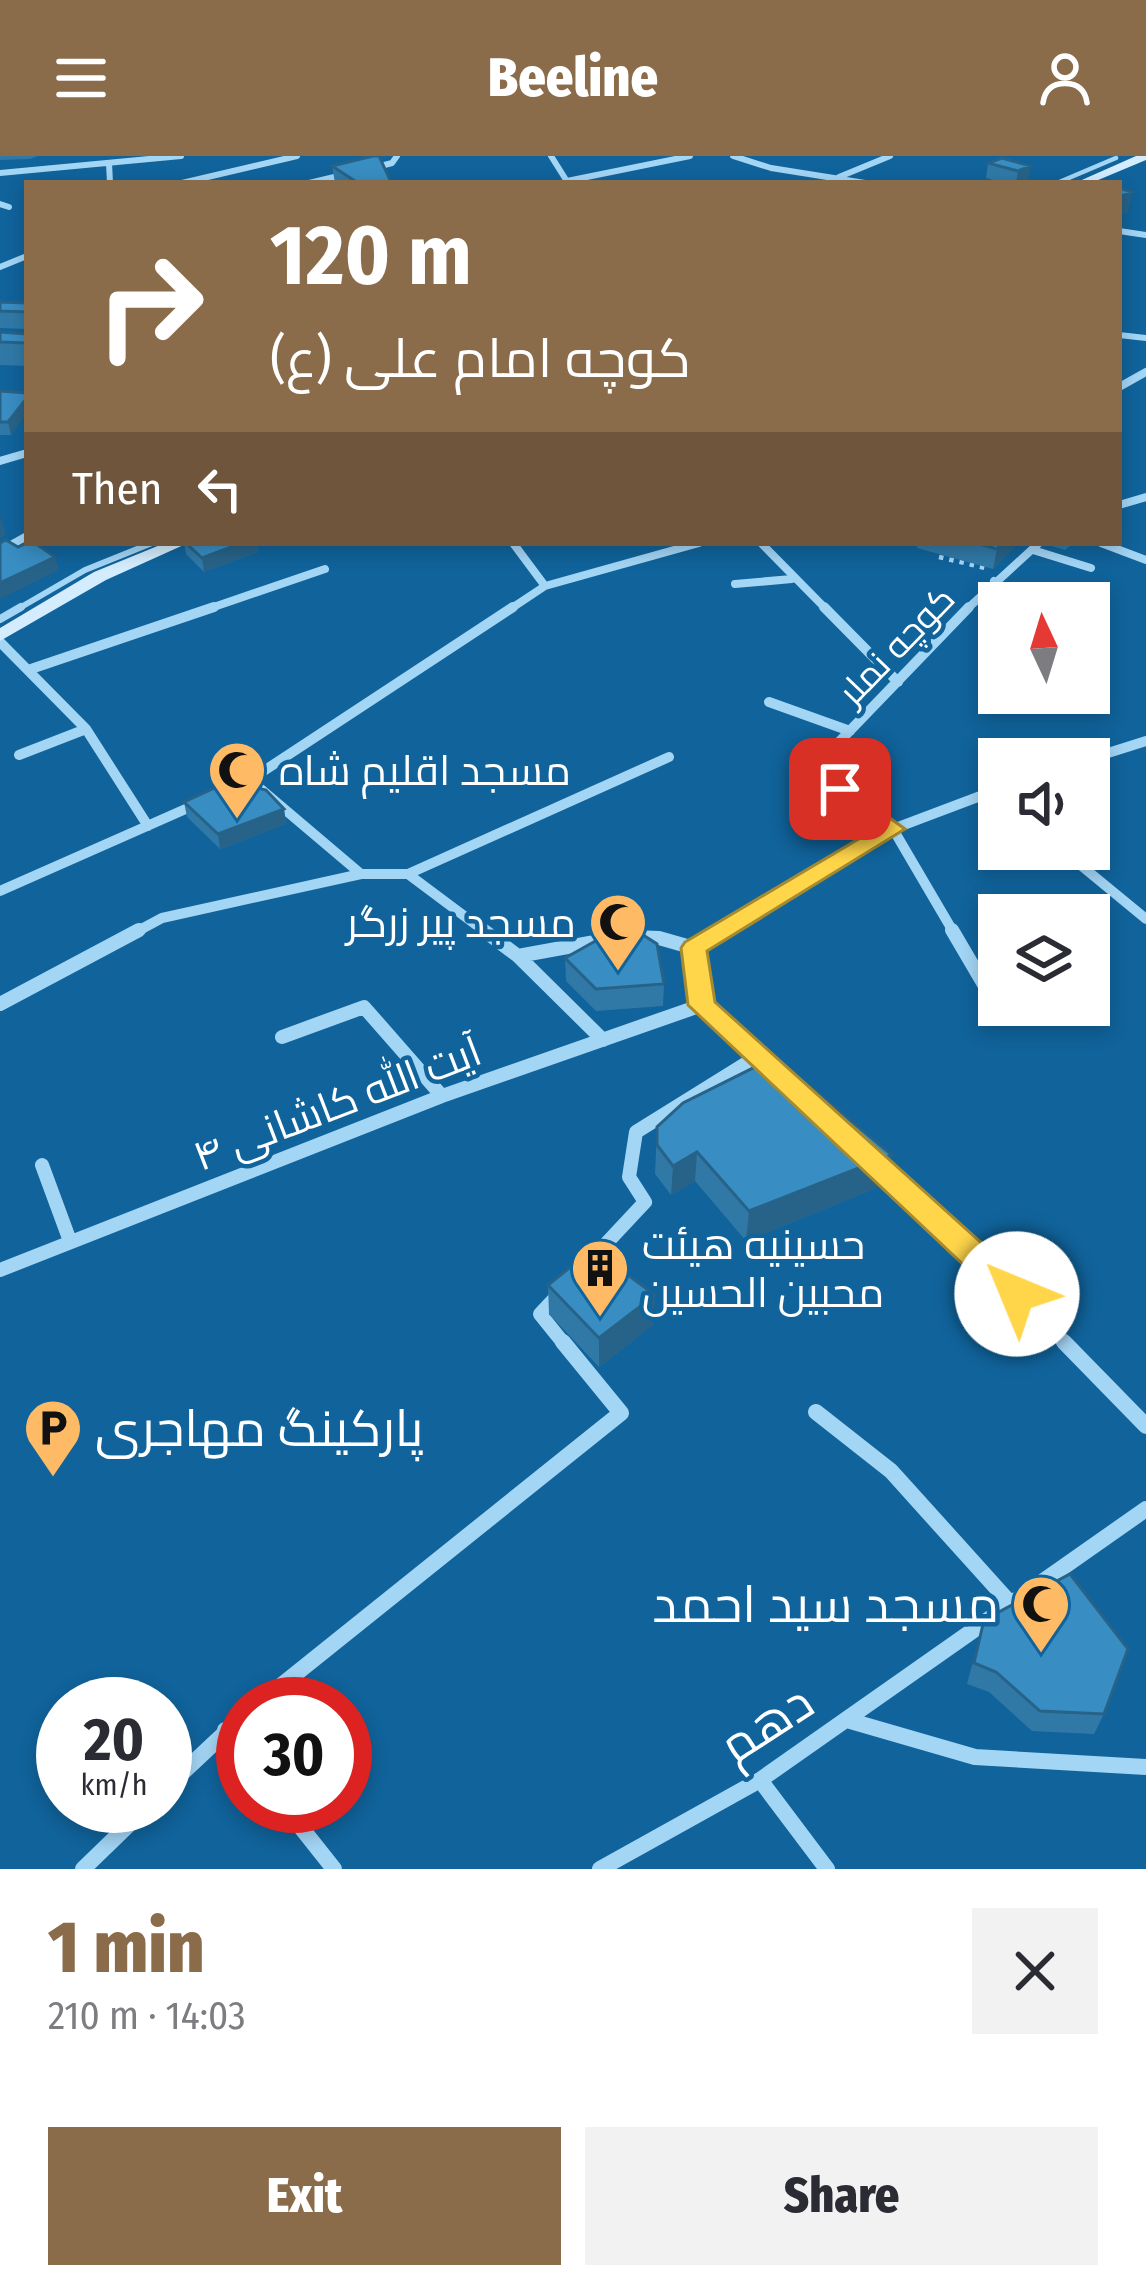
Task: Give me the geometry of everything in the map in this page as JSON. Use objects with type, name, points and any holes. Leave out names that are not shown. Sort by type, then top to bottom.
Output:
[{"type":"main road","points":[[1087,180],[1131,158]]},
{"type":"main road","points":[[0,639],[100,576],[173,546]]},
{"type":"street","points":[[109,163],[118,156]]},
{"type":"street","points":[[0,177],[18,171],[181,156]]},
{"type":"street","points":[[196,180],[297,156]]},
{"type":"street","points":[[371,168],[392,163],[397,156]]},
{"type":"street","points":[[577,180],[690,156]]},
{"type":"street","points":[[733,156],[842,180]]},
{"type":"street","points":[[831,180],[890,156]]},
{"type":"street","points":[[109,163],[110,180]]},
{"type":"street","points":[[255,167],[256,179]]},
{"type":"street","points":[[322,180],[351,173]]},
{"type":"street","points":[[0,204],[9,207]]},
{"type":"street","points":[[1135,337],[1146,319]]},
{"type":"street","points":[[1122,335],[1146,338]]},
{"type":"street","points":[[515,546],[545,586]]},
{"type":"street","points":[[0,891],[250,780],[545,586],[688,546]]},
{"type":"street","points":[[764,546],[898,682]]},
{"type":"street","points":[[1036,546],[1091,568]]},
{"type":"street","name":"کوچه نملر","points":[[893,829],[814,769],[994,581],[1036,546]]},
{"type":"street","points":[[1109,546],[1146,560]]},
{"type":"street","points":[[28,670],[325,569]]},
{"type":"street","points":[[735,584],[792,579]]},
{"type":"street","points":[[0,639],[86,729],[148,826]]},
{"type":"street","points":[[770,702],[850,731]]},
{"type":"street","points":[[20,755],[86,729]]},
{"type":"street","points":[[1110,754],[1143,746]]},
{"type":"street","points":[[0,1004],[162,918],[361,874],[408,874],[669,757]]},
{"type":"street","points":[[250,780],[361,874]]},
{"type":"street","points":[[518,956],[626,936],[659,938],[694,948],[893,829],[978,800]]},
{"type":"street","points":[[893,829],[978,974]]},
{"type":"street","points":[[1086,870],[1146,919]]},
{"type":"street","points":[[408,874],[518,956],[603,1040]]},
{"type":"street","points":[[694,948],[701,1005],[772,1074]]},
{"type":"street","name":"آیت الله کاشانی ۴","points":[[0,1270],[442,1096],[701,1005]]},
{"type":"street","points":[[282,1037],[364,1007],[442,1096]]},
{"type":"street","points":[[292,1677],[620,1413],[540,1314],[645,1202],[629,1177],[636,1132],[755,1058]]},
{"type":"street","points":[[861,1152],[984,1262],[1146,1426]]},
{"type":"street","points":[[42,1165],[70,1241]]},
{"type":"street","points":[[816,1412],[891,1471],[1010,1603]]},
{"type":"street","name":"دهم","points":[[600,1869],[760,1780],[1146,1509]]},
{"type":"street","points":[[847,1720],[975,1757],[1146,1766]]},
{"type":"street","points":[[192,1762],[216,1739]]},
{"type":"street","points":[[760,1780],[827,1869]]},
{"type":"street","points":[[83,1869],[120,1833]]},
{"type":"street","points":[[305,1833],[334,1869]]},
{"type":"lane","points":[[1066,180],[1131,158]]},
{"type":"lane","points":[[0,619],[85,570],[145,546]]},
{"type":"path","points":[[939,557],[1006,573]]},
{"type":"building","points":[[379,156],[390,180],[353,180],[332,166]]},
{"type":"building","points":[[1002,158],[1031,166],[1018,171],[988,163]]},
{"type":"building","points":[[0,302],[24,303],[24,312],[0,311]]},
{"type":"building","points":[[0,332],[24,334],[24,343],[0,342]]},
{"type":"building","points":[[0,391],[24,393],[24,402],[8,422],[0,422]]},
{"type":"building","points":[[0,543],[39,546],[55,557],[0,583]]},
{"type":"building","points":[[189,546],[234,546],[202,558]]},
{"type":"building","points":[[230,781],[266,790],[284,809],[218,834],[184,802]]},
{"type":"building","points":[[626,924],[657,944],[664,984],[596,989],[565,958]]},
{"type":"building","points":[[775,1057],[892,1155],[749,1211],[697,1152],[673,1166],[657,1145],[657,1127],[683,1103]]},
{"type":"building","points":[[593,1249],[655,1295],[599,1338],[548,1285]]},
{"type":"building","name":"مسجد سید احمد","points":[[1070,1574],[1128,1649],[1104,1714],[1040,1711],[996,1672],[974,1663],[984,1620]]},
{"type":"place","name":"مسجد اقلیم شاه","points":[[237,821]]},
{"type":"place","name":"مسجد پیر زرگر","points":[[618,973]]},
{"type":"place","name":"حسینیه هیئت محبین الحسین","points":[[600,1319]]},
{"type":"place","name":"پارکینگ مهاجری","points":[[53,1479]]},
{"type":"place","name":"مسجد سید احمد","points":[[1041,1655]]},
{"type":"route","points":[[840,789],[893,829],[694,948],[701,1005],[1017,1294]]}]
